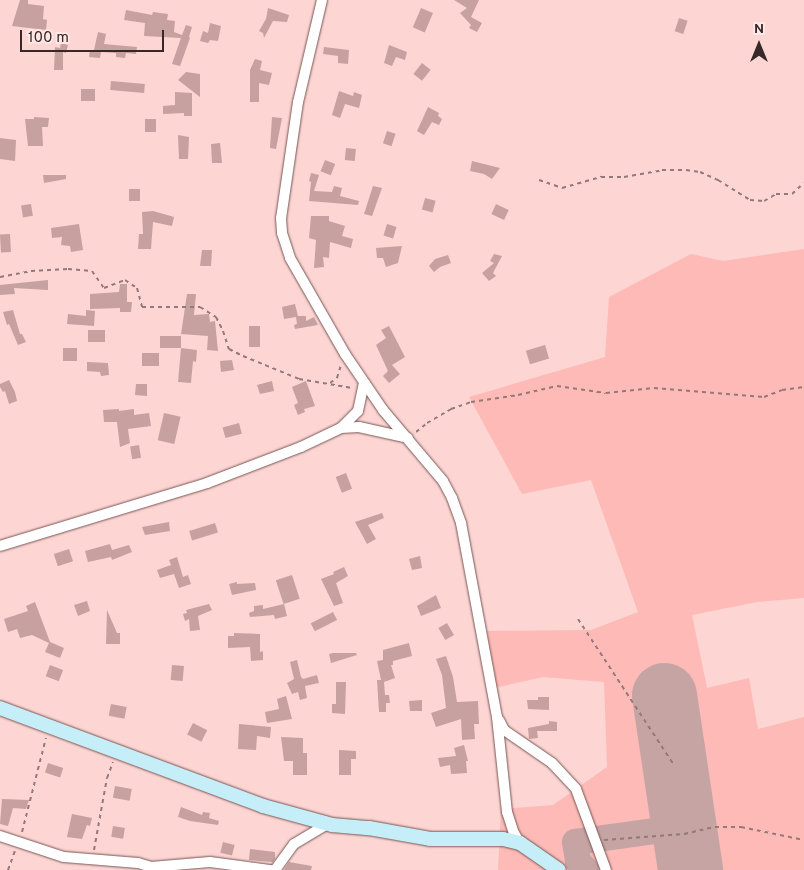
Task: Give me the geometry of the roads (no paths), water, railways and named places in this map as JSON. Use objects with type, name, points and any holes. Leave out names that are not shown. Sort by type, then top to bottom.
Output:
[{"type":"main road","points":[[0,708],[263,806],[328,824],[369,828],[430,839],[503,839],[520,843],[559,870]]},
{"type":"street","points":[[322,0],[298,102],[281,218],[282,233],[290,258],[363,387],[443,481],[452,498],[461,523],[497,717],[507,812],[514,834],[520,843]]},
{"type":"street","points":[[0,546],[207,484],[301,447],[341,428],[358,411],[363,387]]},
{"type":"street","points":[[341,428],[359,427],[408,438]]},
{"type":"street","points":[[497,717],[504,730],[552,763],[576,789],[606,870]]},
{"type":"street","points":[[275,870],[294,844],[328,824]]},
{"type":"street","points":[[0,836],[64,857],[138,863],[152,867],[210,862],[271,870]]}]
